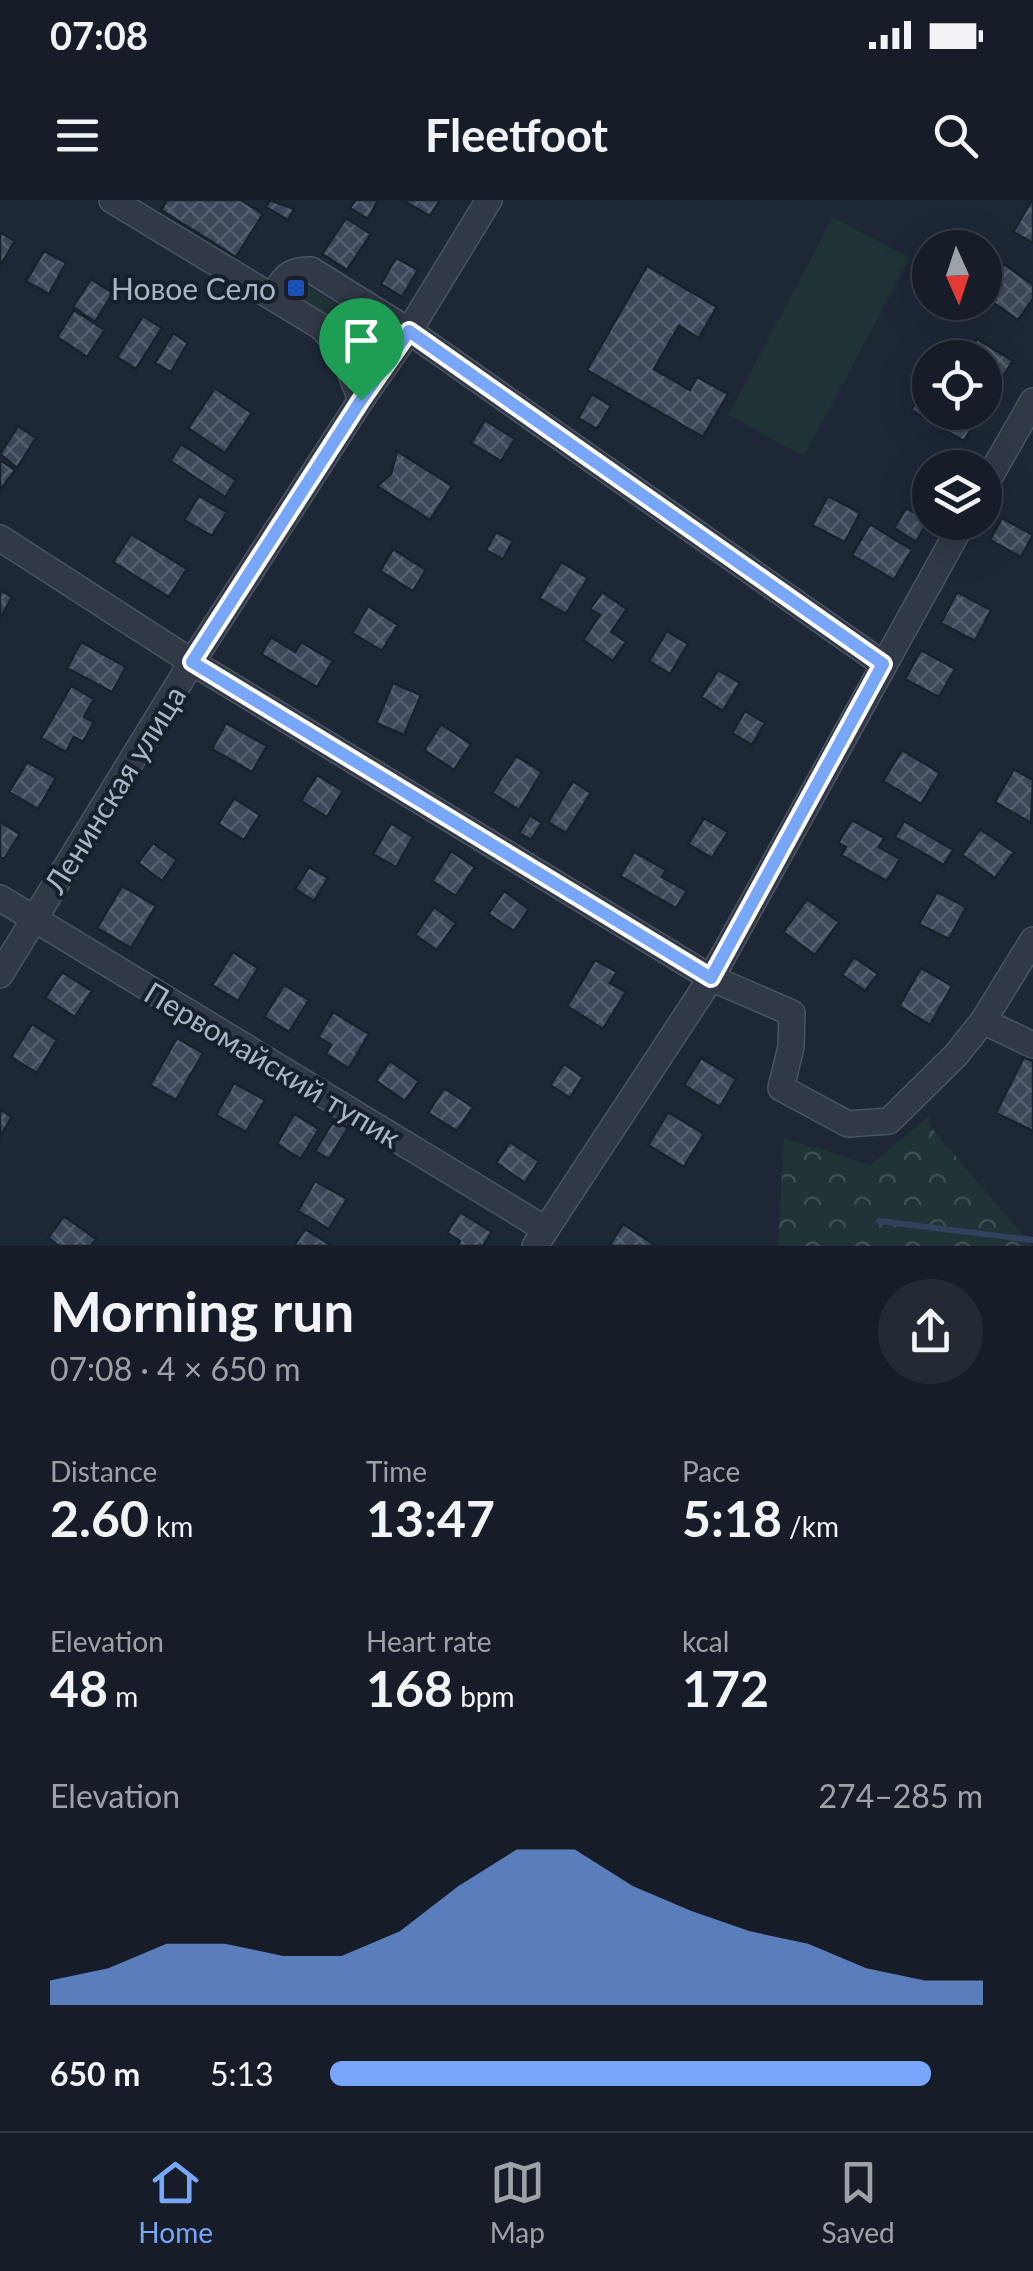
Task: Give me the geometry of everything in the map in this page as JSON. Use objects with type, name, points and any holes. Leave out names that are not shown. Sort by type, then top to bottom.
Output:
[{"type":"street","points":[[112,200],[320,326],[341,348],[361,400]]},
{"type":"street","name":"Ленинская улица","points":[[0,975],[192,662],[409,331],[489,200]]},
{"type":"street","points":[[272,297],[286,275],[296,269],[311,270],[409,331],[883,664]]},
{"type":"street","points":[[1002,455],[1033,400]]},
{"type":"street","points":[[0,538],[192,662],[711,978],[792,1013],[791,1047],[781,1088],[848,1124],[889,1122],[956,1055],[983,1021],[1033,940]]},
{"type":"street","points":[[540,1238],[711,978],[954,540]]},
{"type":"street","name":"Первомайский тупик","points":[[0,898],[540,1238]]},
{"type":"street","points":[[983,1021],[1033,1045]]},
{"type":"green space","points":[[833,217],[910,258],[804,456],[728,415]]},
{"type":"green space","points":[[302,283],[359,318],[360,330],[351,330],[299,297],[296,289]]},
{"type":"green space","points":[[930,1115],[929,1125],[1032,1246],[778,1246],[784,1138],[871,1165]]},
{"type":"building","points":[[167,200],[241,200],[263,214],[236,257],[161,210]]},
{"type":"building","points":[[270,200],[294,209],[288,220],[266,207]]},
{"type":"building","points":[[355,200],[378,200],[368,219],[350,208]]},
{"type":"building","points":[[402,200],[440,200],[430,216]]},
{"type":"building","points":[[1033,200],[1033,243],[1013,232]]},
{"type":"building","points":[[346,218],[371,234],[347,270],[322,254]]},
{"type":"building","points":[[0,232],[15,241],[0,266]]},
{"type":"building","points":[[44,251],[66,263],[49,294],[26,281]]},
{"type":"building","points":[[396,258],[418,270],[402,297],[381,284]]},
{"type":"building","points":[[1004,264],[1033,285],[1033,299],[1018,320],[1002,309]]},
{"type":"building","points":[[647,266],[717,307],[699,338],[679,326],[654,369],[690,390],[697,377],[728,394],[703,437],[587,370]]},
{"type":"building","points":[[91,279],[113,293],[95,322],[73,307]]},
{"type":"building","points":[[74,310],[105,330],[87,357],[57,337]]},
{"type":"building","points":[[143,316],[162,328],[136,369],[117,357]]},
{"type":"building","points":[[173,333],[188,343],[171,372],[155,363]]},
{"type":"building","points":[[1002,354],[1013,361],[1002,378]]},
{"type":"building","points":[[215,388],[252,413],[225,453],[188,428]]},
{"type":"building","points":[[592,394],[611,406],[597,429],[578,418]]},
{"type":"building","points":[[485,420],[515,439],[501,461],[471,443]]},
{"type":"building","points":[[18,426],[36,438],[17,468],[0,454]]},
{"type":"building","points":[[945,430],[971,430],[964,441]]},
{"type":"building","points":[[181,444],[236,480],[225,497],[170,461]]},
{"type":"building","points":[[397,451],[452,486],[430,520],[377,486],[391,474]]},
{"type":"building","points":[[0,460],[15,470],[0,491]]},
{"type":"building","points":[[199,496],[227,512],[212,536],[184,520]]},
{"type":"building","points":[[828,496],[860,513],[845,542],[812,525]]},
{"type":"building","points":[[906,508],[912,512],[912,539],[894,528]]},
{"type":"building","points":[[1002,518],[1033,535],[1021,557],[990,540],[1002,540]]},
{"type":"building","points":[[870,524],[912,550],[894,580],[852,555]]},
{"type":"building","points":[[496,532],[513,541],[503,559],[486,550]]},
{"type":"building","points":[[131,534],[187,569],[169,597],[113,562]]},
{"type":"building","points":[[393,549],[426,570],[413,591],[380,571]]},
{"type":"building","points":[[561,562],[588,578],[566,614],[539,598]]},
{"type":"building","points":[[0,590],[12,597],[0,619]]},
{"type":"building","points":[[602,592],[627,609],[611,632],[626,642],[613,661],[583,640],[600,615],[590,609]]},
{"type":"building","points":[[957,592],[991,610],[975,641],[941,623]]},
{"type":"building","points":[[368,606],[398,625],[382,651],[352,633]]},
{"type":"building","points":[[667,631],[688,644],[670,674],[649,661]]},
{"type":"building","points":[[271,637],[295,652],[301,642],[333,661],[317,687],[261,654]]},
{"type":"building","points":[[81,642],[126,667],[112,692],[67,668]]},
{"type":"building","points":[[921,650],[955,669],[939,697],[905,679]]},
{"type":"building","points":[[718,670],[740,683],[723,711],[701,697]]},
{"type":"building","points":[[393,683],[421,695],[404,735],[376,723]]},
{"type":"building","points":[[71,686],[94,699],[84,717],[94,722],[83,742],[74,737],[66,752],[41,738]]},
{"type":"building","points":[[745,711],[765,723],[752,745],[732,733]]},
{"type":"building","points":[[226,723],[267,746],[252,772],[212,749]]},
{"type":"building","points":[[441,724],[471,744],[454,770],[424,750]]},
{"type":"building","points":[[902,750],[940,773],[921,804],[883,781]]},
{"type":"building","points":[[516,756],[542,772],[519,810],[492,793]]},
{"type":"building","points":[[27,762],[56,778],[38,809],[9,792]]},
{"type":"building","points":[[1014,769],[1033,780],[1031,823],[995,802]]},
{"type":"building","points":[[317,775],[343,791],[327,817],[301,801]]},
{"type":"building","points":[[573,781],[591,793],[566,833],[548,822]]},
{"type":"building","points":[[234,798],[260,815],[244,840],[218,824]]},
{"type":"building","points":[[530,815],[542,823],[531,840],[519,833]]},
{"type":"building","points":[[704,818],[728,832],[712,858],[688,844]]},
{"type":"building","points":[[852,820],[884,838],[879,847],[900,859],[887,881],[841,855],[846,847],[838,843]]},
{"type":"building","points":[[904,821],[953,850],[944,865],[895,837]]},
{"type":"building","points":[[0,822],[20,834],[4,859],[0,857]]},
{"type":"building","points":[[391,823],[413,837],[396,867],[373,854]]},
{"type":"building","points":[[980,829],[1014,852],[995,878],[962,855]]},
{"type":"building","points":[[153,843],[177,860],[162,881],[138,863]]},
{"type":"building","points":[[451,851],[475,867],[456,896],[432,881]]},
{"type":"building","points":[[634,852],[666,870],[662,877],[687,891],[676,908],[620,876]]},
{"type":"building","points":[[309,867],[328,878],[314,901],[295,889]]},
{"type":"building","points":[[122,886],[156,906],[131,948],[97,928]]},
{"type":"building","points":[[504,891],[529,909],[514,931],[488,914]]},
{"type":"building","points":[[937,892],[966,907],[949,939],[919,924]]},
{"type":"building","points":[[807,899],[839,922],[815,955],[783,932]]},
{"type":"building","points":[[434,907],[456,923],[437,950],[415,935]]},
{"type":"building","points":[[233,952],[258,968],[238,1001],[212,985]]},
{"type":"building","points":[[854,957],[878,974],[865,991],[842,975]]},
{"type":"building","points":[[595,960],[617,972],[610,983],[626,992],[603,1029],[567,1006]]},
{"type":"building","points":[[921,968],[952,986],[930,1025],[899,1006]]},
{"type":"building","points":[[62,972],[92,991],[75,1017],[45,998]]},
{"type":"building","points":[[284,985],[309,1000],[289,1032],[264,1017]]},
{"type":"building","points":[[333,1012],[369,1034],[349,1068],[326,1054],[331,1045],[318,1037]]},
{"type":"building","points":[[32,1024],[57,1040],[37,1073],[11,1057]]},
{"type":"building","points":[[177,1038],[203,1053],[176,1100],[150,1085]]},
{"type":"building","points":[[1024,1057],[1033,1061],[1033,1131],[996,1113]]},
{"type":"building","points":[[701,1058],[736,1079],[720,1107],[684,1085]]},
{"type":"building","points":[[390,1061],[419,1081],[405,1101],[376,1081]]},
{"type":"building","points":[[564,1064],[583,1077],[570,1098],[550,1085]]},
{"type":"building","points":[[234,1083],[265,1100],[246,1132],[216,1115]]},
{"type":"building","points":[[444,1088],[473,1107],[457,1131],[428,1113]]},
{"type":"building","points":[[0,1109],[12,1117],[0,1137]]},
{"type":"building","points":[[668,1112],[704,1134],[684,1167],[648,1145]]},
{"type":"building","points":[[294,1114],[319,1129],[301,1159],[277,1144]]},
{"type":"building","points":[[334,1120],[348,1128],[329,1159],[315,1151]]},
{"type":"building","points":[[510,1142],[539,1161],[525,1183],[496,1163]]},
{"type":"building","points":[[315,1181],[347,1199],[329,1229],[298,1211]]},
{"type":"building","points":[[460,1212],[492,1232],[483,1246],[457,1246],[460,1241],[447,1233]]},
{"type":"building","points":[[64,1216],[96,1239],[91,1246],[59,1246],[48,1238]]},
{"type":"building","points":[[623,1224],[655,1245],[609,1246]]},
{"type":"building","points":[[305,1229],[332,1246],[294,1246]]},
{"type":"waterway","points":[[879,1221],[1033,1240]]},
{"type":"place","name":"Новое Село","points":[[296,288]]},
{"type":"route","points":[[409,331],[883,664],[711,978],[192,662],[361,400],[409,331]]}]
